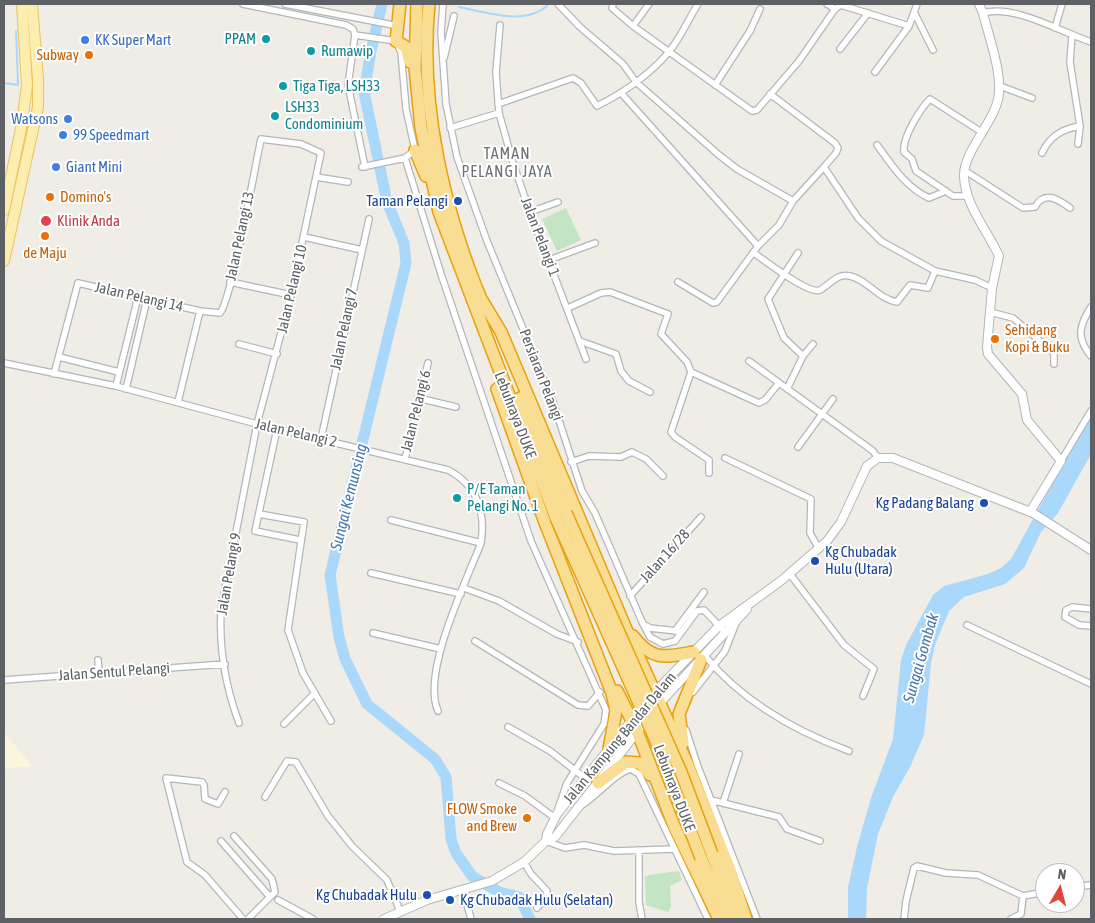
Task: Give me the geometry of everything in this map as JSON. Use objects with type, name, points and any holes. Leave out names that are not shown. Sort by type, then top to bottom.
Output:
[{"type":"highway","points":[[400,4],[396,41],[404,44],[408,50],[414,114],[416,124],[421,128]]},
{"type":"highway","name":"Lebuhraya DUKE","points":[[417,4],[416,68],[421,128],[439,212],[463,277],[561,516],[656,740],[707,856],[738,919]]},
{"type":"highway","name":"Lebuhraya DUKE","points":[[429,4],[428,74],[433,127],[456,228],[561,516]]},
{"type":"highway","points":[[414,150],[423,172],[431,181]]},
{"type":"highway","points":[[463,277],[469,307],[520,455],[615,704],[616,719],[609,749]]},
{"type":"highway","points":[[480,297],[501,332],[622,621],[687,763],[730,870],[746,919]]},
{"type":"highway","points":[[582,614],[637,731],[674,826],[719,919]]},
{"type":"highway","points":[[622,621],[639,643],[653,655],[665,657],[700,656],[679,714],[687,763]]},
{"type":"highway","points":[[598,782],[626,762],[633,762],[645,767],[659,786]]},
{"type":"highway","name":"Lebuhraya DUKE","points":[[707,856],[728,919]]},
{"type":"main road","points":[[4,210],[23,117],[27,86],[22,4]]},
{"type":"main road","points":[[4,261],[37,104],[32,4]]},
{"type":"main road","points":[[27,86],[37,104]]},
{"type":"main road","points":[[23,117],[37,104]]},
{"type":"street","points":[[243,4],[346,25],[359,35],[396,41],[401,52],[406,108],[414,150],[405,158],[366,167],[348,85],[359,35]]},
{"type":"street","points":[[281,12],[284,4],[393,25]]},
{"type":"street","name":"Persiaran Pelangi","points":[[443,4],[443,63],[450,128],[458,157],[487,241],[553,402],[571,462],[630,596],[650,637],[663,644],[675,641],[697,611],[704,610],[726,634]]},
{"type":"street","points":[[558,4],[580,28],[623,64],[636,82],[737,169],[793,202]]},
{"type":"street","points":[[613,4],[612,8],[633,26],[752,111],[757,110],[799,61],[835,9],[842,5],[909,26]]},
{"type":"street","points":[[633,26],[649,4]]},
{"type":"street","points":[[498,104],[573,78],[579,81],[597,106],[622,94],[669,52],[698,4]]},
{"type":"street","points":[[827,4],[835,9]]},
{"type":"street","points":[[875,72],[909,26],[917,4]]},
{"type":"street","points":[[979,4],[983,13],[1000,86],[997,103],[964,170],[967,196],[999,256],[992,288],[987,340],[988,354],[1022,394],[1027,420],[1061,461]]},
{"type":"street","points":[[1055,28],[1062,4]]},
{"type":"street","points":[[983,13],[994,7],[1091,42]]},
{"type":"street","points":[[715,85],[750,31],[760,10]]},
{"type":"street","points":[[914,12],[933,50]]},
{"type":"street","points":[[840,49],[868,13]]},
{"type":"street","points":[[443,63],[454,16]]},
{"type":"street","name":"Jalan Pelangi 1","points":[[500,24],[496,72],[499,113],[513,163],[530,212],[586,359]]},
{"type":"street","points":[[1072,36],[1071,80],[1080,126],[1078,144]]},
{"type":"street","points":[[1000,86],[1032,98]]},
{"type":"street","points":[[622,94],[758,246]]},
{"type":"street","points":[[678,282],[715,304],[758,246],[779,225],[793,202],[836,153],[838,148],[835,143],[770,94]]},
{"type":"street","points":[[967,196],[954,196],[916,171],[912,159],[904,152],[904,146],[914,119],[929,99],[932,99],[983,133]]},
{"type":"street","points":[[450,128],[499,113]]},
{"type":"street","points":[[1042,153],[1057,134],[1066,128],[1080,126]]},
{"type":"street","name":"Jalan Pelangi 13","points":[[200,311],[220,313],[224,308],[261,139],[301,144],[321,153]]},
{"type":"street","points":[[877,145],[904,181],[920,194],[929,198],[946,191]]},
{"type":"street","name":"Jalan Pelangi 10","points":[[257,424],[291,296],[321,153]]},
{"type":"street","points":[[405,158],[441,274],[531,541],[578,642],[606,710],[604,724],[567,783],[556,816],[525,796],[499,783]]},
{"type":"street","points":[[824,167],[858,218],[881,241],[935,271],[975,280],[992,288]]},
{"type":"street","points":[[964,170],[1023,208],[1035,207],[1044,197],[1056,198],[1070,208]]},
{"type":"street","points":[[316,176],[348,182]]},
{"type":"street","points":[[530,212],[558,202]]},
{"type":"street","name":"Jalan Pelangi 7","points":[[321,439],[369,219]]},
{"type":"street","points":[[304,237],[362,250]]},
{"type":"street","points":[[549,260],[595,243]]},
{"type":"street","points":[[754,253],[785,275],[817,291],[835,278],[849,276],[861,281],[882,296],[897,302],[910,285],[929,287],[935,271]]},
{"type":"street","points":[[798,253],[768,300],[784,338],[802,356]]},
{"type":"street","points":[[230,282],[291,296]]},
{"type":"street","name":"Jalan Pelangi 14","points":[[59,357],[78,283],[200,311]]},
{"type":"street","points":[[568,308],[601,292],[610,292],[667,312],[669,316],[661,334],[687,362],[691,372],[672,432],[675,437],[709,460],[709,473]]},
{"type":"street","points":[[116,386],[138,297]]},
{"type":"street","points":[[126,388],[147,299]]},
{"type":"street","points":[[1091,307],[1080,332],[1080,340],[1091,356]]},
{"type":"street","points":[[178,402],[200,311]]},
{"type":"street","points":[[990,312],[1013,318],[1054,352],[1054,364]]},
{"type":"street","points":[[580,341],[616,354],[621,371],[630,381],[650,392]]},
{"type":"street","points":[[239,344],[277,354]]},
{"type":"street","points":[[787,389],[802,356],[813,344]]},
{"type":"street","points":[[54,374],[59,357],[119,372]]},
{"type":"street","points":[[749,361],[873,451],[878,458],[894,458],[1031,513],[1062,530],[1091,550]]},
{"type":"street","name":"Jalan Pelangi 2","points":[[4,363],[126,388],[257,424],[448,470],[469,485],[482,511],[484,526],[481,543],[441,649],[434,681],[435,704],[438,710]]},
{"type":"street","name":"Jalan Pelangi 6","points":[[405,459],[418,398],[428,363]]},
{"type":"street","points":[[691,372],[758,403],[765,400],[779,383]]},
{"type":"street","points":[[418,398],[456,406]]},
{"type":"street","points":[[798,447],[834,399]]},
{"type":"street","points":[[1031,513],[1091,411]]},
{"type":"street","name":"Jalan Pelangi 9","points":[[238,723],[230,700],[220,632],[221,610],[257,424]]},
{"type":"street","points":[[277,429],[256,531],[300,540]]},
{"type":"street","points":[[571,462],[589,456],[621,457],[632,452],[646,458],[663,476]]},
{"type":"street","points":[[725,458],[811,499],[810,534],[818,549]]},
{"type":"street","name":"Jalan Kampung Bandar Dalam","points":[[384,919],[427,900],[492,881],[524,862],[546,841],[555,837],[637,731],[700,656],[719,626],[790,574],[818,549],[841,522],[867,466],[878,458]]},
{"type":"street","points":[[259,514],[304,522],[288,630],[295,657],[314,694],[331,721]]},
{"type":"street","name":"Jalan 16/28","points":[[630,596],[700,517]]},
{"type":"street","points":[[391,520],[481,543]]},
{"type":"street","points":[[371,573],[461,594]]},
{"type":"street","points":[[790,574],[844,645],[874,669],[863,696]]},
{"type":"street","points":[[464,588],[499,601],[557,634],[578,642]]},
{"type":"street","points":[[675,631],[704,592]]},
{"type":"street","name":"Jalan Kampung Bandar Dalam","points":[[546,841],[547,834],[556,816],[654,692],[726,634],[751,604]]},
{"type":"street","points":[[1091,609],[1072,607],[1066,610],[1065,617],[1079,625],[1091,626]]},
{"type":"street","points":[[736,623],[725,652],[690,697],[684,713],[688,736],[757,919]]},
{"type":"street","points":[[643,624],[650,628],[682,631]]},
{"type":"street","points":[[968,625],[1091,684]]},
{"type":"street","points":[[373,632],[441,649]]},
{"type":"street","points":[[475,641],[578,705],[588,706],[600,692]]},
{"type":"street","points":[[700,656],[714,665],[732,684],[751,699],[812,737],[849,751]]},
{"type":"street","points":[[98,660],[99,673]]},
{"type":"street","name":"Jalan Sentul Pelangi","points":[[4,680],[225,664]]},
{"type":"street","points":[[284,724],[314,694]]},
{"type":"street","points":[[508,727],[536,742],[576,768],[586,778]]},
{"type":"street","points":[[723,803],[739,754]]},
{"type":"street","points":[[265,797],[288,761],[296,762],[328,816],[352,846],[387,880],[400,911]]},
{"type":"street","points":[[579,806],[594,798],[624,771],[635,770],[642,779],[708,919]]},
{"type":"street","points":[[225,792],[218,804],[205,799],[202,782],[166,778],[187,862],[205,875],[243,919]]},
{"type":"street","points":[[711,800],[779,817],[787,829],[820,841]]},
{"type":"street","points":[[234,836],[272,879],[275,892],[248,919]]},
{"type":"street","points":[[221,841],[270,897]]},
{"type":"street","points":[[546,841],[565,848],[584,845],[614,851],[676,849]]},
{"type":"street","points":[[638,850],[639,902],[642,919]]},
{"type":"street","points":[[524,862],[531,874],[547,891],[546,897],[537,908]]},
{"type":"street","points":[[904,919],[906,901],[914,868],[917,866],[946,873],[978,875],[1024,896],[1035,894]]},
{"type":"street","points":[[463,890],[471,919]]},
{"type":"street","points":[[1010,919],[1022,917],[1024,896]]},
{"type":"street","points":[[278,900],[312,919]]},
{"type":"shaded area","points":[[4,732],[32,766],[4,769]]},
{"type":"green space","points":[[566,208],[581,240],[557,251],[542,219]]},
{"type":"green space","points":[[679,871],[682,880],[670,886],[671,907],[668,912],[646,905],[645,877]]},
{"type":"water","name":"Sungai Gombak","points":[[1091,414],[1091,454],[1058,513],[1041,532],[1024,568],[1005,584],[964,597],[949,611],[935,645],[931,663],[924,735],[910,767],[893,797],[878,834],[867,888],[866,919],[848,919],[848,887],[857,847],[871,798],[893,739],[901,660],[906,645],[933,595],[944,586],[988,574],[1001,568],[1011,559]]},
{"type":"waterway","name":"Sungai Kemunsing","points":[[382,4],[364,92],[387,202],[404,243],[406,263],[330,575],[339,637],[345,659],[367,704],[435,759],[446,777],[451,839],[456,853],[472,876],[499,892],[519,897],[530,919]]},
{"type":"waterway","points":[[459,7],[504,16],[516,16],[538,12],[547,6]]},
{"type":"waterway","points":[[4,83],[18,85],[16,31]]},
{"type":"place","name":"PPAM","points":[[266,39]]},
{"type":"place","name":"KK Super Mart","points":[[85,40]]},
{"type":"place","name":"Rumawip","points":[[311,51]]},
{"type":"place","name":"Subway","points":[[89,55]]},
{"type":"place","name":"Tiga Tiga, LSH33","points":[[283,86]]},
{"type":"place","name":"LSH33 Condominium","points":[[275,116]]},
{"type":"place","name":"Watsons","points":[[68,119]]},
{"type":"place","name":"99 Speedmart","points":[[63,135]]},
{"type":"place","name":"Giant Mini","points":[[56,167]]},
{"type":"place","name":"Domino's","points":[[50,197]]},
{"type":"place","name":"Taman Pelangi","points":[[458,201]]},
{"type":"place","name":"Klinik Anda","points":[[46,221]]},
{"type":"place","name":"de Maju","points":[[45,236]]},
{"type":"place","name":"Sehidang Kopi & Buku","points":[[995,339]]},
{"type":"place","name":"P/E Taman Pelangi No. 1","points":[[457,498]]},
{"type":"place","name":"Kg Padang Balang","points":[[984,503]]},
{"type":"place","name":"Kg Chubadak Hulu (Utara)","points":[[815,561]]},
{"type":"place","name":"FLOW Smoke and Brew","points":[[527,818]]},
{"type":"place","name":"Kg Chubadak Hulu","points":[[427,895]]},
{"type":"place","name":"Kg Chubadak Hulu (Selatan)","points":[[450,900]]},
{"type":"district","name":"TAMAN PELANGI JAYA","points":[[507,163]]}]
